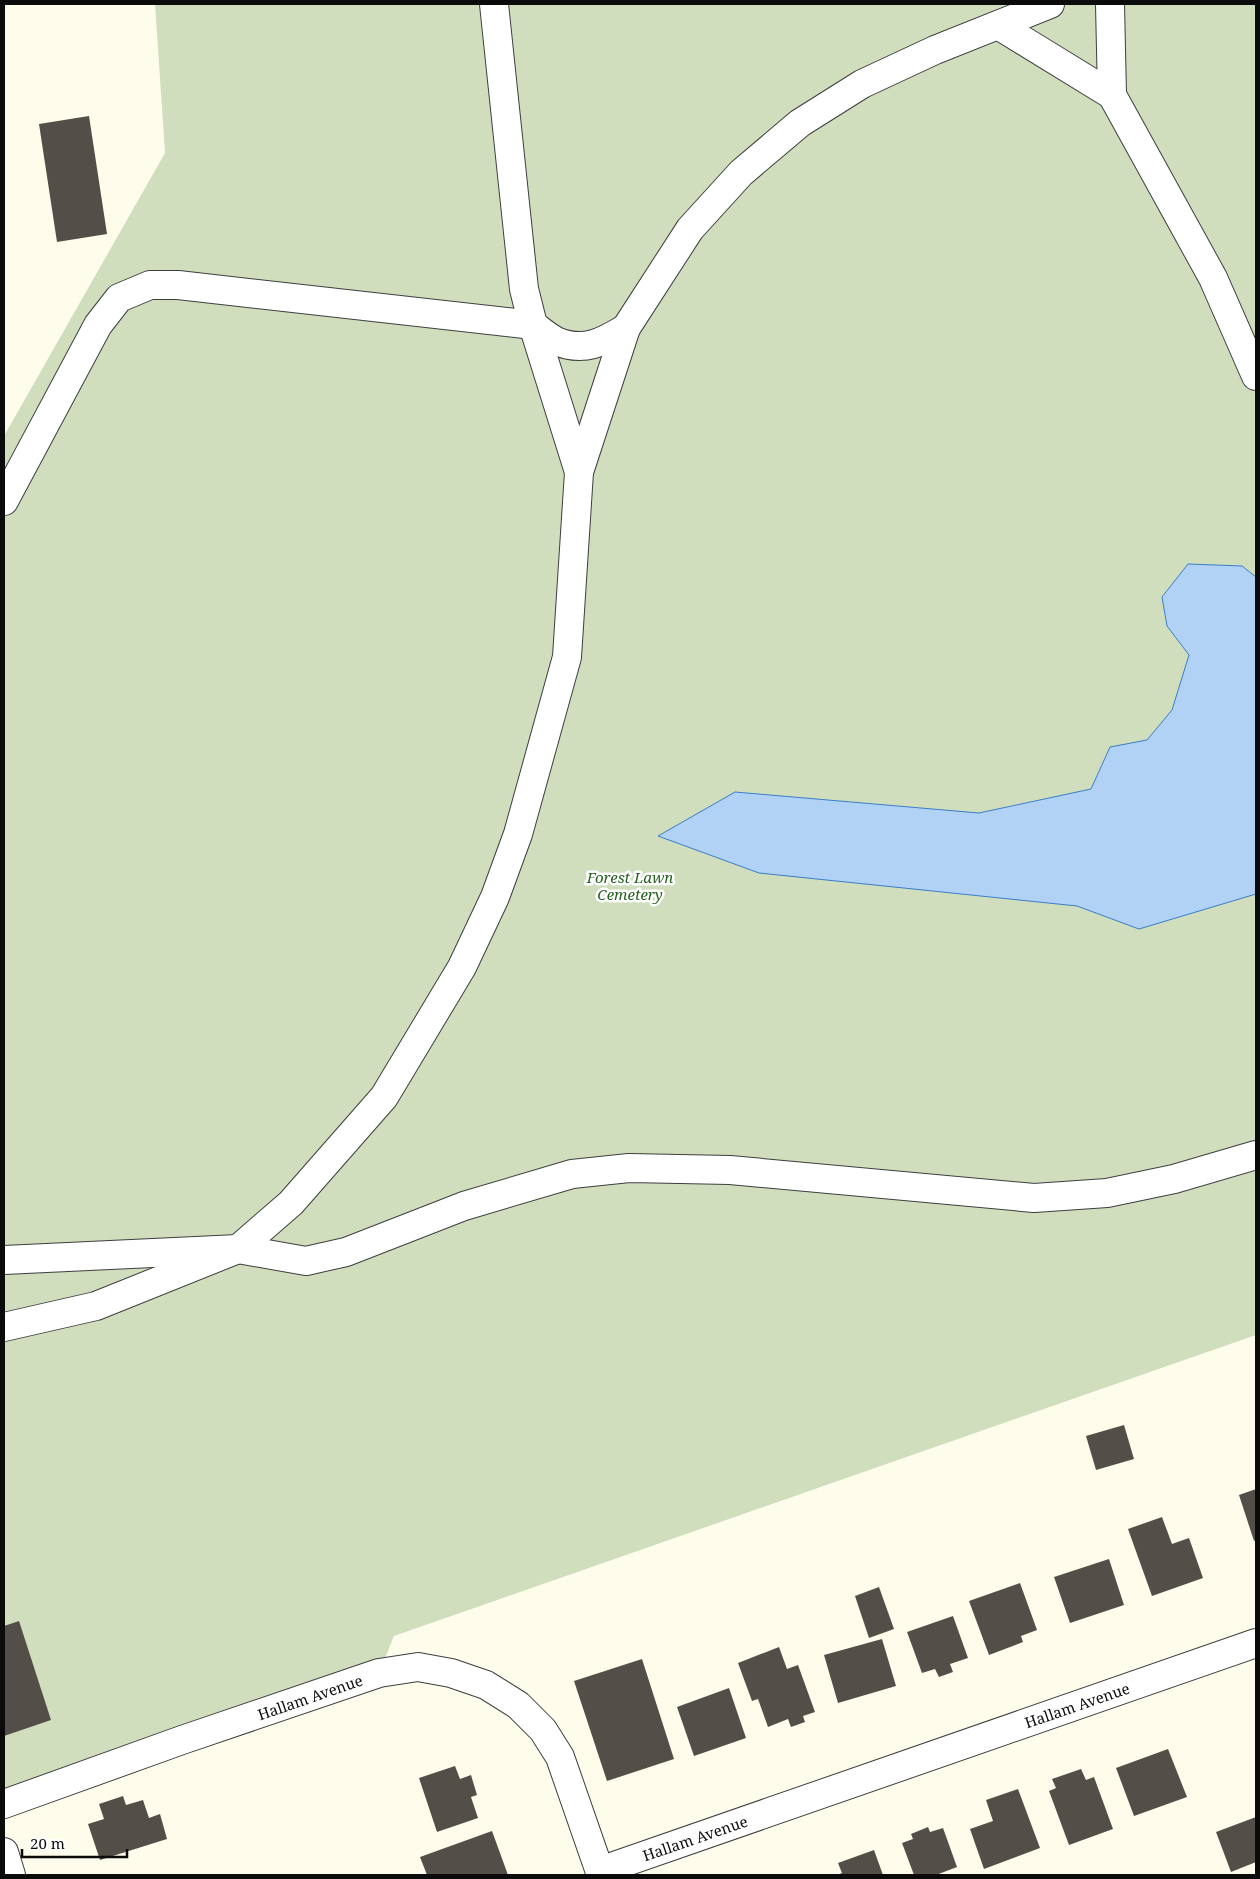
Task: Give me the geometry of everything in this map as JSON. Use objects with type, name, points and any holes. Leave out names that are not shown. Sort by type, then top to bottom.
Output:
[{"type":"street","points":[[494,4],[524,289],[533,325],[579,472]]},
{"type":"street","points":[[4,1327],[96,1306],[238,1249],[291,1203],[384,1097],[462,967],[495,897],[518,834],[567,657],[579,472],[626,328],[690,229],[741,173],[800,123],[862,84],[935,50],[1050,4]]},
{"type":"street","points":[[1110,4],[1112,95],[1213,278],[1256,376]]},
{"type":"street","points":[[998,25],[1112,95]]},
{"type":"street","points":[[4,501],[98,325],[119,298],[150,285],[178,285],[533,325],[556,341],[580,347],[604,342],[626,328]]},
{"type":"street","points":[[4,1260],[238,1249],[306,1261],[346,1252],[464,1206],[572,1174],[629,1168],[730,1170],[1034,1198],[1107,1192],[1174,1179],[1252,1152]]},
{"type":"street","name":"Hallam Avenue","points":[[4,1804],[182,1740],[379,1673],[418,1667],[452,1673],[486,1685],[518,1705],[543,1730],[560,1757],[600,1873],[1256,1642]]},
{"type":"street","points":[[4,1852],[11,1875]]},
{"type":"green space","name":"Forest Lawn Cemetery","points":[[155,4],[1256,4],[1256,1335],[394,1636],[379,1673],[4,1804],[4,436],[165,153]]},
{"type":"water","points":[[1188,564],[1242,566],[1256,577],[1256,894],[1139,929],[1077,906],[759,873],[658,836],[735,792],[979,813],[1091,789],[1110,747],[1147,740],[1172,710],[1189,655],[1167,626],[1162,597]]},
{"type":"building","points":[[89,116],[107,234],[57,242],[39,124]]},
{"type":"building","points":[[1124,1425],[1134,1459],[1096,1470],[1086,1436]]},
{"type":"building","points":[[1256,1489],[1256,1540],[1254,1541],[1239,1495]]},
{"type":"building","points":[[1162,1517],[1172,1544],[1189,1538],[1203,1578],[1152,1596],[1128,1529]]},
{"type":"building","points":[[1109,1559],[1124,1605],[1070,1623],[1054,1577]]},
{"type":"building","points":[[1020,1583],[1037,1630],[1021,1636],[1023,1642],[989,1655],[969,1601]]},
{"type":"building","points":[[879,1587],[894,1629],[869,1638],[855,1596]]},
{"type":"building","points":[[953,1616],[968,1658],[950,1664],[953,1672],[939,1677],[935,1669],[922,1673],[907,1632]]},
{"type":"building","points":[[19,1621],[51,1720],[4,1736],[4,1626]]},
{"type":"building","points":[[882,1639],[896,1686],[838,1703],[824,1655]]},
{"type":"building","points":[[779,1647],[787,1669],[798,1665],[815,1712],[803,1716],[805,1722],[791,1727],[788,1719],[768,1727],[758,1699],[752,1701],[738,1663]]},
{"type":"building","points":[[642,1659],[674,1759],[607,1781],[574,1681]]},
{"type":"building","points":[[729,1688],[746,1738],[694,1756],[677,1707]]},
{"type":"building","points":[[1168,1749],[1187,1797],[1134,1816],[1116,1768]]},
{"type":"building","points":[[455,1766],[460,1779],[471,1775],[477,1795],[471,1797],[478,1818],[437,1832],[419,1778]]},
{"type":"building","points":[[1081,1769],[1086,1780],[1094,1777],[1113,1829],[1069,1845],[1049,1791],[1056,1788],[1052,1779]]},
{"type":"building","points":[[1018,1789],[1040,1848],[984,1869],[970,1829],[993,1821],[986,1800]]},
{"type":"building","points":[[123,1796],[126,1805],[143,1800],[149,1818],[160,1814],[167,1839],[100,1860],[88,1824],[104,1819],[99,1804]]},
{"type":"building","points":[[1256,1817],[1256,1862],[1231,1872],[1216,1832]]},
{"type":"building","points":[[928,1827],[930,1832],[943,1828],[957,1867],[936,1875],[914,1875],[902,1843],[913,1839],[911,1834]]},
{"type":"building","points":[[492,1831],[508,1875],[427,1875],[420,1857]]},
{"type":"building","points":[[874,1850],[883,1875],[837,1875],[842,1873],[838,1863]]}]
